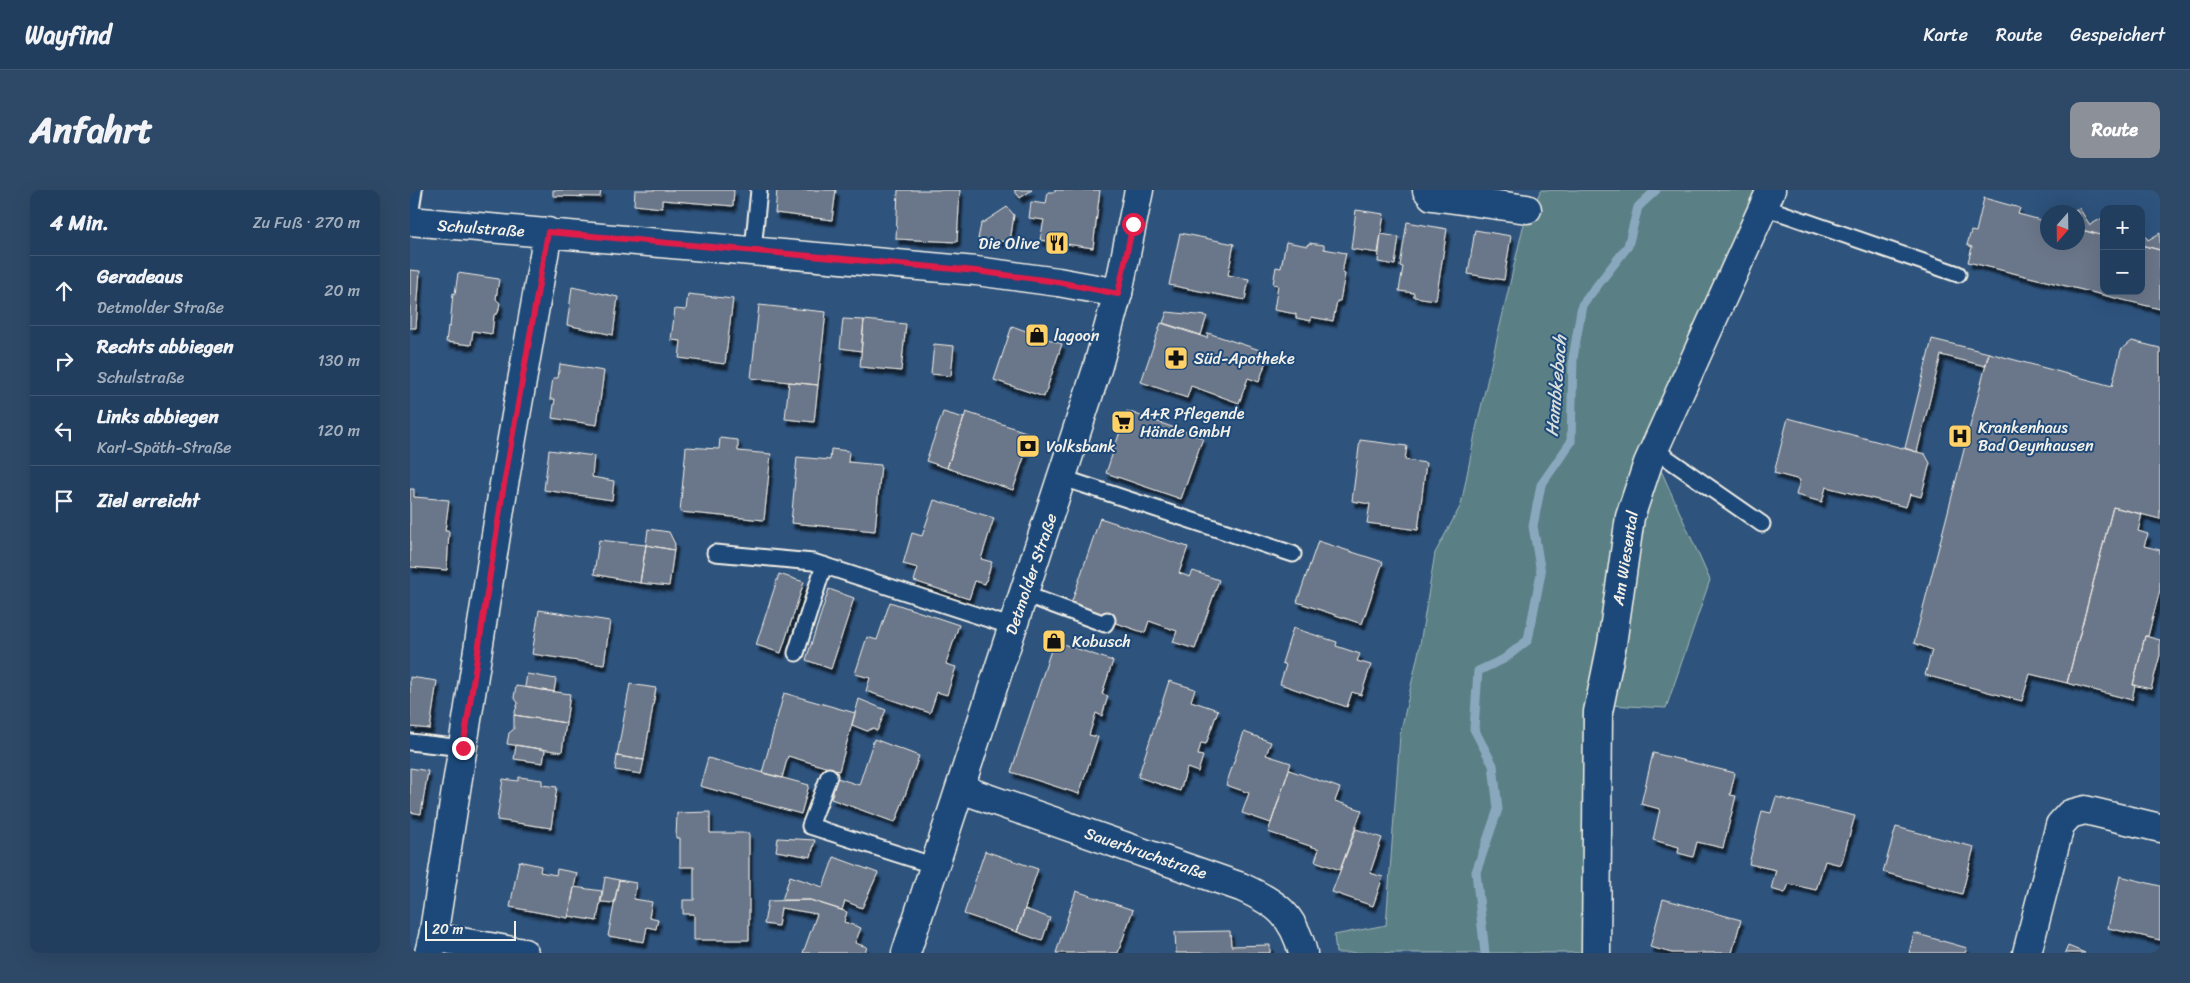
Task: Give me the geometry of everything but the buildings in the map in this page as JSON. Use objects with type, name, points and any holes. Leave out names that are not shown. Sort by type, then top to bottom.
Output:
[{"type":"street","name":"Detmolder Straße","points":[[906,953],[1063,478],[1118,294],[1139,190]]},
{"type":"street","points":[[1427,190],[1432,196],[1527,209]]},
{"type":"street","name":"Am Wiesental","points":[[1596,953],[1598,712],[1612,644],[1630,517],[1654,449],[1767,199]]},
{"type":"street","name":"Schulstraße","points":[[410,221],[976,271],[1058,282],[1118,294]]},
{"type":"street","points":[[524,953],[431,945],[503,490],[548,232]]},
{"type":"street","name":"Sauerbruchstraße","points":[[961,788],[1241,887],[1271,901],[1289,918],[1304,953]]},
{"type":"street","points":[[2027,953],[2060,825],[2070,814],[2085,810],[2160,828]]},
{"type":"lane","points":[[410,216],[414,190]]},
{"type":"lane","points":[[753,250],[759,190]]},
{"type":"lane","points":[[1767,199],[1958,274]]},
{"type":"lane","points":[[1654,449],[1762,524]]},
{"type":"lane","points":[[1063,478],[1293,554]]},
{"type":"lane","points":[[715,553],[813,562],[1013,627]]},
{"type":"lane","points":[[796,653],[824,565]]},
{"type":"lane","points":[[1024,594],[1105,624],[1107,620]]},
{"type":"lane","points":[[410,742],[463,748]]},
{"type":"lane","points":[[829,776],[810,826],[935,866]]},
{"type":"green space","points":[[1541,190],[1758,190],[1651,448],[1710,580],[1666,708],[1588,704],[1585,953],[1336,953],[1334,935],[1386,925],[1400,735],[1419,650],[1435,553],[1461,505],[1476,429],[1523,227]]},
{"type":"waterway","name":"Hambkebach","points":[[1485,953],[1476,872],[1498,809],[1493,765],[1474,729],[1478,671],[1504,659],[1528,640],[1541,573],[1533,526],[1541,485],[1571,442],[1573,358],[1582,305],[1628,246],[1638,207],[1656,190]]},
{"type":"place","name":"Die Olive","points":[[1057,243]]},
{"type":"place","name":"lagoon","points":[[1037,335]]},
{"type":"place","name":"Süd-Apotheke","points":[[1176,358]]},
{"type":"place","name":"A+R Pflegende Hände GmbH","points":[[1123,422]]},
{"type":"place","name":"Krankenhaus Bad Oeynhausen","points":[[1960,436]]},
{"type":"place","name":"Volksbank","points":[[1028,446]]},
{"type":"place","name":"Kobusch","points":[[1054,641]]},
{"type":"route","points":[[463,748],[503,490],[548,232],[976,271],[1058,282],[1118,294],[1133,224]]}]
